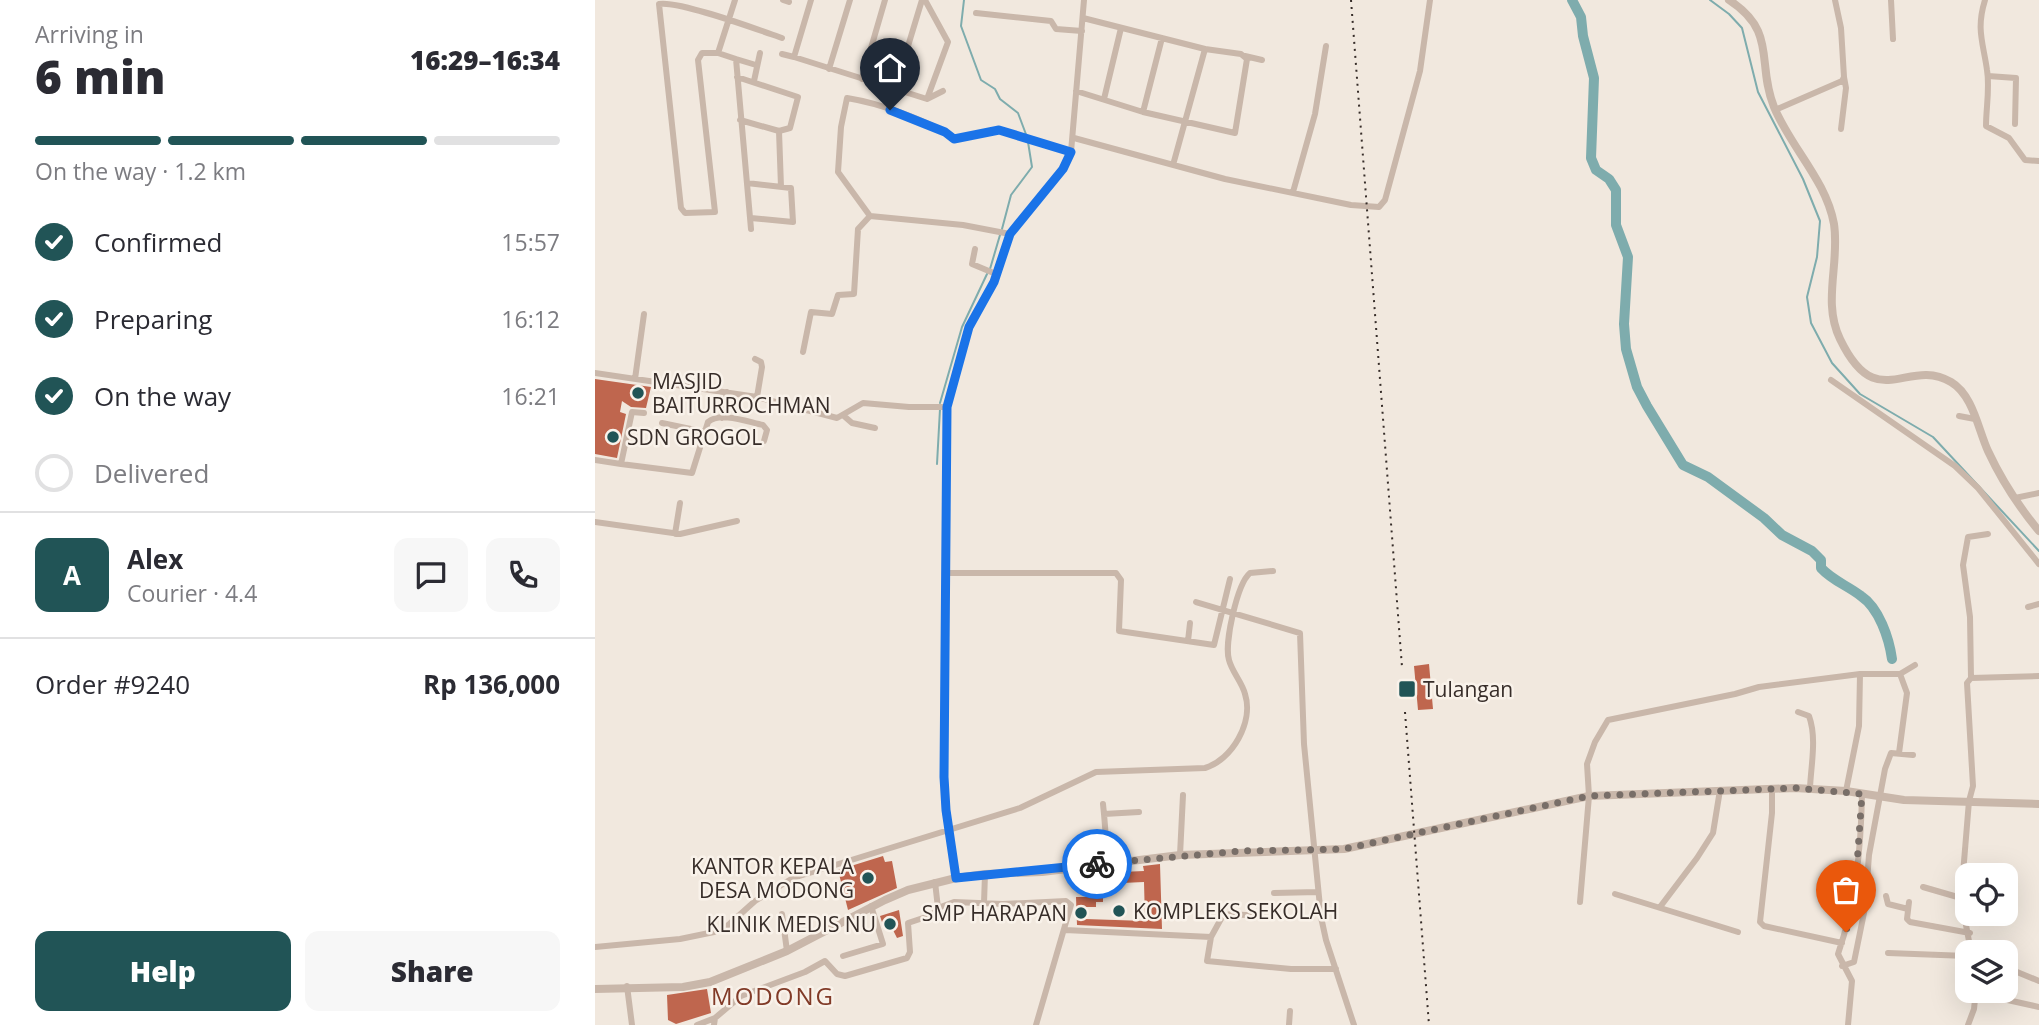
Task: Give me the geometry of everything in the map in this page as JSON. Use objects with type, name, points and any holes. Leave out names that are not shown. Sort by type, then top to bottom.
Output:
[{"type":"street","points":[[718,53],[735,0]]},
{"type":"street","points":[[794,57],[811,0]]},
{"type":"street","points":[[829,69],[850,0]]},
{"type":"street","points":[[862,79],[885,0]]},
{"type":"street","points":[[895,89],[923,0]]},
{"type":"street","points":[[923,0],[948,42],[927,99]]},
{"type":"street","points":[[956,878],[944,777],[945,573],[942,407],[1004,232],[1063,169],[1071,152],[1084,0]]},
{"type":"street","points":[[1074,138],[1225,179],[1351,205],[1383,205],[1420,71],[1430,0]]},
{"type":"street","points":[[1729,0],[1746,11],[1760,32],[1767,80],[1775,110],[1829,205],[1836,240],[1831,311],[1847,352],[1858,368],[1874,379],[1928,376],[1950,381],[1964,395],[1988,450],[2015,498],[2037,526]]},
{"type":"street","points":[[1835,0],[1841,28],[1846,88],[1841,129]]},
{"type":"street","points":[[1891,0],[1893,39]]},
{"type":"street","points":[[1985,0],[1979,19],[1979,33],[1988,76],[1987,127],[2009,138],[2025,160],[2039,161]]},
{"type":"street","points":[[756,65],[718,53],[702,53],[698,60],[715,212],[685,213],[681,208],[659,4],[672,4],[729,19],[782,38]]},
{"type":"street","points":[[976,13],[1051,21],[1054,29],[1081,31]]},
{"type":"street","points":[[1083,18],[1205,49],[1262,60]]},
{"type":"street","points":[[1104,99],[1121,28]]},
{"type":"street","points":[[1143,113],[1162,38]]},
{"type":"street","points":[[1293,192],[1315,114],[1326,46]]},
{"type":"street","points":[[1173,165],[1205,49]]},
{"type":"street","points":[[754,81],[760,54]]},
{"type":"street","points":[[782,54],[927,99],[943,91]]},
{"type":"street","points":[[1076,91],[1143,113],[1235,133],[1246,66],[1245,56]]},
{"type":"street","points":[[736,59],[751,229]]},
{"type":"street","points":[[1988,76],[2016,78],[2015,124]]},
{"type":"street","points":[[737,77],[798,97],[790,128],[779,131],[740,120]]},
{"type":"street","points":[[1775,110],[1842,81],[1844,77]]},
{"type":"street","points":[[1004,232],[870,216],[838,172],[841,127],[847,98],[890,110],[945,132],[954,139],[999,130],[1071,152]]},
{"type":"street","points":[[779,131],[781,187]]},
{"type":"street","points":[[747,183],[793,191],[794,221],[751,218]]},
{"type":"street","points":[[803,352],[811,312],[832,314],[838,295],[854,294],[858,229],[870,216]]},
{"type":"street","points":[[975,249],[972,264],[991,272]]},
{"type":"street","points":[[635,379],[644,314]]},
{"type":"street","points":[[755,359],[761,362],[762,367],[757,397]]},
{"type":"street","points":[[595,373],[757,397],[837,418],[863,404],[942,407]]},
{"type":"street","points":[[1831,380],[1955,466],[1978,488],[2039,564]]},
{"type":"street","points":[[722,418],[727,393]]},
{"type":"street","points":[[621,464],[632,412],[644,413]]},
{"type":"street","points":[[844,415],[852,423],[875,428]]},
{"type":"street","points":[[1959,416],[1976,419]]},
{"type":"street","points":[[595,460],[692,473],[710,419],[722,418],[763,425],[767,430],[764,441]]},
{"type":"street","points":[[662,423],[705,432]]},
{"type":"street","points":[[2015,498],[2039,493]]},
{"type":"street","points":[[675,534],[680,503]]},
{"type":"street","points":[[595,522],[675,534],[737,521]]},
{"type":"street","points":[[1964,863],[1974,767],[1966,691],[1971,678],[1970,617],[1963,561],[1968,537],[1988,534]]},
{"type":"street","points":[[945,573],[1116,573],[1121,580],[1119,631],[1216,645],[1229,610],[1246,577],[1250,573],[1273,571]]},
{"type":"street","points":[[595,947],[680,939],[714,932],[726,927],[755,901],[793,878],[949,827],[1020,808],[1102,770],[1156,771],[1205,768],[1216,764],[1240,736],[1247,715],[1245,694],[1228,658],[1230,579]]},
{"type":"street","points":[[1196,602],[1300,632],[1304,744],[1318,892],[1326,940],[1354,1025]]},
{"type":"street","points":[[2028,607],[2039,604]]},
{"type":"street","points":[[1188,641],[1190,623]]},
{"type":"street","points":[[1580,902],[1589,796],[1587,764],[1595,742],[1608,720],[1759,687],[1860,674],[1901,674],[1915,665]]},
{"type":"street","points":[[1846,791],[1859,726],[1860,674]]},
{"type":"street","points":[[1899,753],[1906,690],[1901,674]]},
{"type":"street","points":[[1971,678],[2039,676]]},
{"type":"street","points":[[1798,712],[1811,719],[1813,741],[1810,788]]},
{"type":"street","points":[[1848,1025],[1852,981],[1847,965],[1858,908],[1870,796],[1889,755],[1913,755]]},
{"type":"street","points":[[595,989],[627,986],[683,987],[710,982],[787,951],[871,906],[935,882],[985,874],[1042,872],[1180,855],[1344,849],[1589,796],[1810,788],[1870,796],[2039,804]]},
{"type":"street","points":[[1772,789],[1772,813],[1759,922],[1764,926],[1842,943]]},
{"type":"street","points":[[1660,907],[1713,833],[1720,790]]},
{"type":"street","points":[[1180,855],[1183,795]]},
{"type":"street","points":[[1847,965],[1838,957],[1842,943],[1852,933],[1858,908],[1870,796]]},
{"type":"street","points":[[1103,804],[1108,862]]},
{"type":"street","points":[[1104,814],[1139,812]]},
{"type":"street","points":[[983,903],[985,874]]},
{"type":"street","points":[[935,882],[938,908]]},
{"type":"street","points":[[1923,887],[1955,896]]},
{"type":"street","points":[[1274,893],[1318,892]]},
{"type":"street","points":[[1615,894],[1738,932]]},
{"type":"street","points":[[1886,896],[1888,904],[1908,905],[1910,922],[1970,933]]},
{"type":"street","points":[[697,1025],[714,1022],[741,996],[805,972],[825,961],[837,974],[845,976],[907,958],[910,952],[908,923],[932,915],[938,908],[966,901],[1066,901],[1071,905],[1065,930],[1036,1025]]},
{"type":"street","points":[[843,956],[883,944],[871,906]]},
{"type":"street","points":[[782,914],[787,951]]},
{"type":"street","points":[[1261,916],[1225,915],[1217,922],[1211,937],[1207,962],[1302,970],[1336,969]]},
{"type":"street","points":[[1968,926],[1971,940]]},
{"type":"street","points":[[1065,930],[1211,937]]},
{"type":"street","points":[[1888,953],[1955,956]]},
{"type":"street","points":[[2018,972],[2039,981]]},
{"type":"street","points":[[627,986],[632,1025]]},
{"type":"street","points":[[2018,1002],[2039,1007]]},
{"type":"street","points":[[1968,1025],[1975,1003]]},
{"type":"street","points":[[1289,1025],[1290,1011]]},
{"type":"building","points":[[595,379],[651,387],[646,408],[631,407],[622,401],[620,412],[626,414],[617,458],[595,454]]},
{"type":"building","points":[[1429,664],[1433,709],[1418,710],[1414,666]]},
{"type":"building","name":"KANTOR KEPALA DESA MODONG","points":[[883,856],[885,862],[892,861],[897,888],[848,910],[838,870]]},
{"type":"building","points":[[1160,864],[1162,929],[1077,925],[1076,897],[1091,897],[1091,888],[1103,888],[1103,902],[1096,902],[1096,907],[1085,907],[1085,919],[1145,921],[1144,882],[1100,884],[1099,873],[1144,871],[1143,866]]},
{"type":"building","name":"KLINIK MEDIS NU","points":[[899,910],[903,936],[897,938],[891,926],[884,928],[880,916]]},
{"type":"building","points":[[707,989],[711,1013],[676,1024],[668,1020],[667,995]]},
{"type":"waterway","points":[[964,0],[961,26],[981,80],[995,89],[1000,99],[1018,113],[1027,137]]},
{"type":"waterway","points":[[1572,0],[1581,17],[1594,78],[1591,158],[1596,170],[1609,179],[1616,190],[1616,225],[1628,257],[1624,324],[1626,349],[1637,387],[1683,465],[1708,477],[1764,518],[1782,535],[1812,551],[1821,560],[1821,568],[1867,601],[1882,624],[1892,659]]},
{"type":"waterway","points":[[1710,0],[1742,28],[1758,92],[1803,179],[1820,221],[1817,257],[1807,297],[1811,323],[1832,363],[1860,394],[1933,437],[2039,551]]},
{"type":"waterway","points":[[1002,229],[1011,195],[1032,167],[1028,142]]},
{"type":"waterway","points":[[990,269],[1000,235]]},
{"type":"waterway","points":[[940,403],[962,327],[987,274]]},
{"type":"waterway","points":[[937,464],[940,409]]},
{"type":"railway","points":[[1351,0],[1402,667]]},
{"type":"railway","points":[[1405,712],[1429,1025]]},
{"type":"way so far","points":[[1097,864],[1241,851],[1344,849],[1589,796],[1795,788],[1846,791],[1862,794],[1862,828],[1852,908],[1846,932]]},
{"type":"place","name":"MASJID BAITURROCHMAN","points":[[638,393]]},
{"type":"place","name":"SDN GROGOL","points":[[613,437]]},
{"type":"place","name":"Tulangan","points":[[1407,689]]},
{"type":"place","name":"KANTOR KEPALA DESA MODONG","points":[[868,878]]},
{"type":"place","name":"KOMPLEKS SEKOLAH","points":[[1119,911]]},
{"type":"place","name":"SMP HARAPAN","points":[[1081,913]]},
{"type":"place","name":"KLINIK MEDIS NU","points":[[890,924]]},
{"type":"district","name":"MODONG","points":[[773,995]]},
{"type":"route","points":[[890,110],[945,132],[954,139],[999,130],[1071,152],[1063,169],[1010,234],[994,282],[969,327],[947,407],[944,777],[947,822],[956,878],[1010,872],[1042,872],[1097,864]]}]
